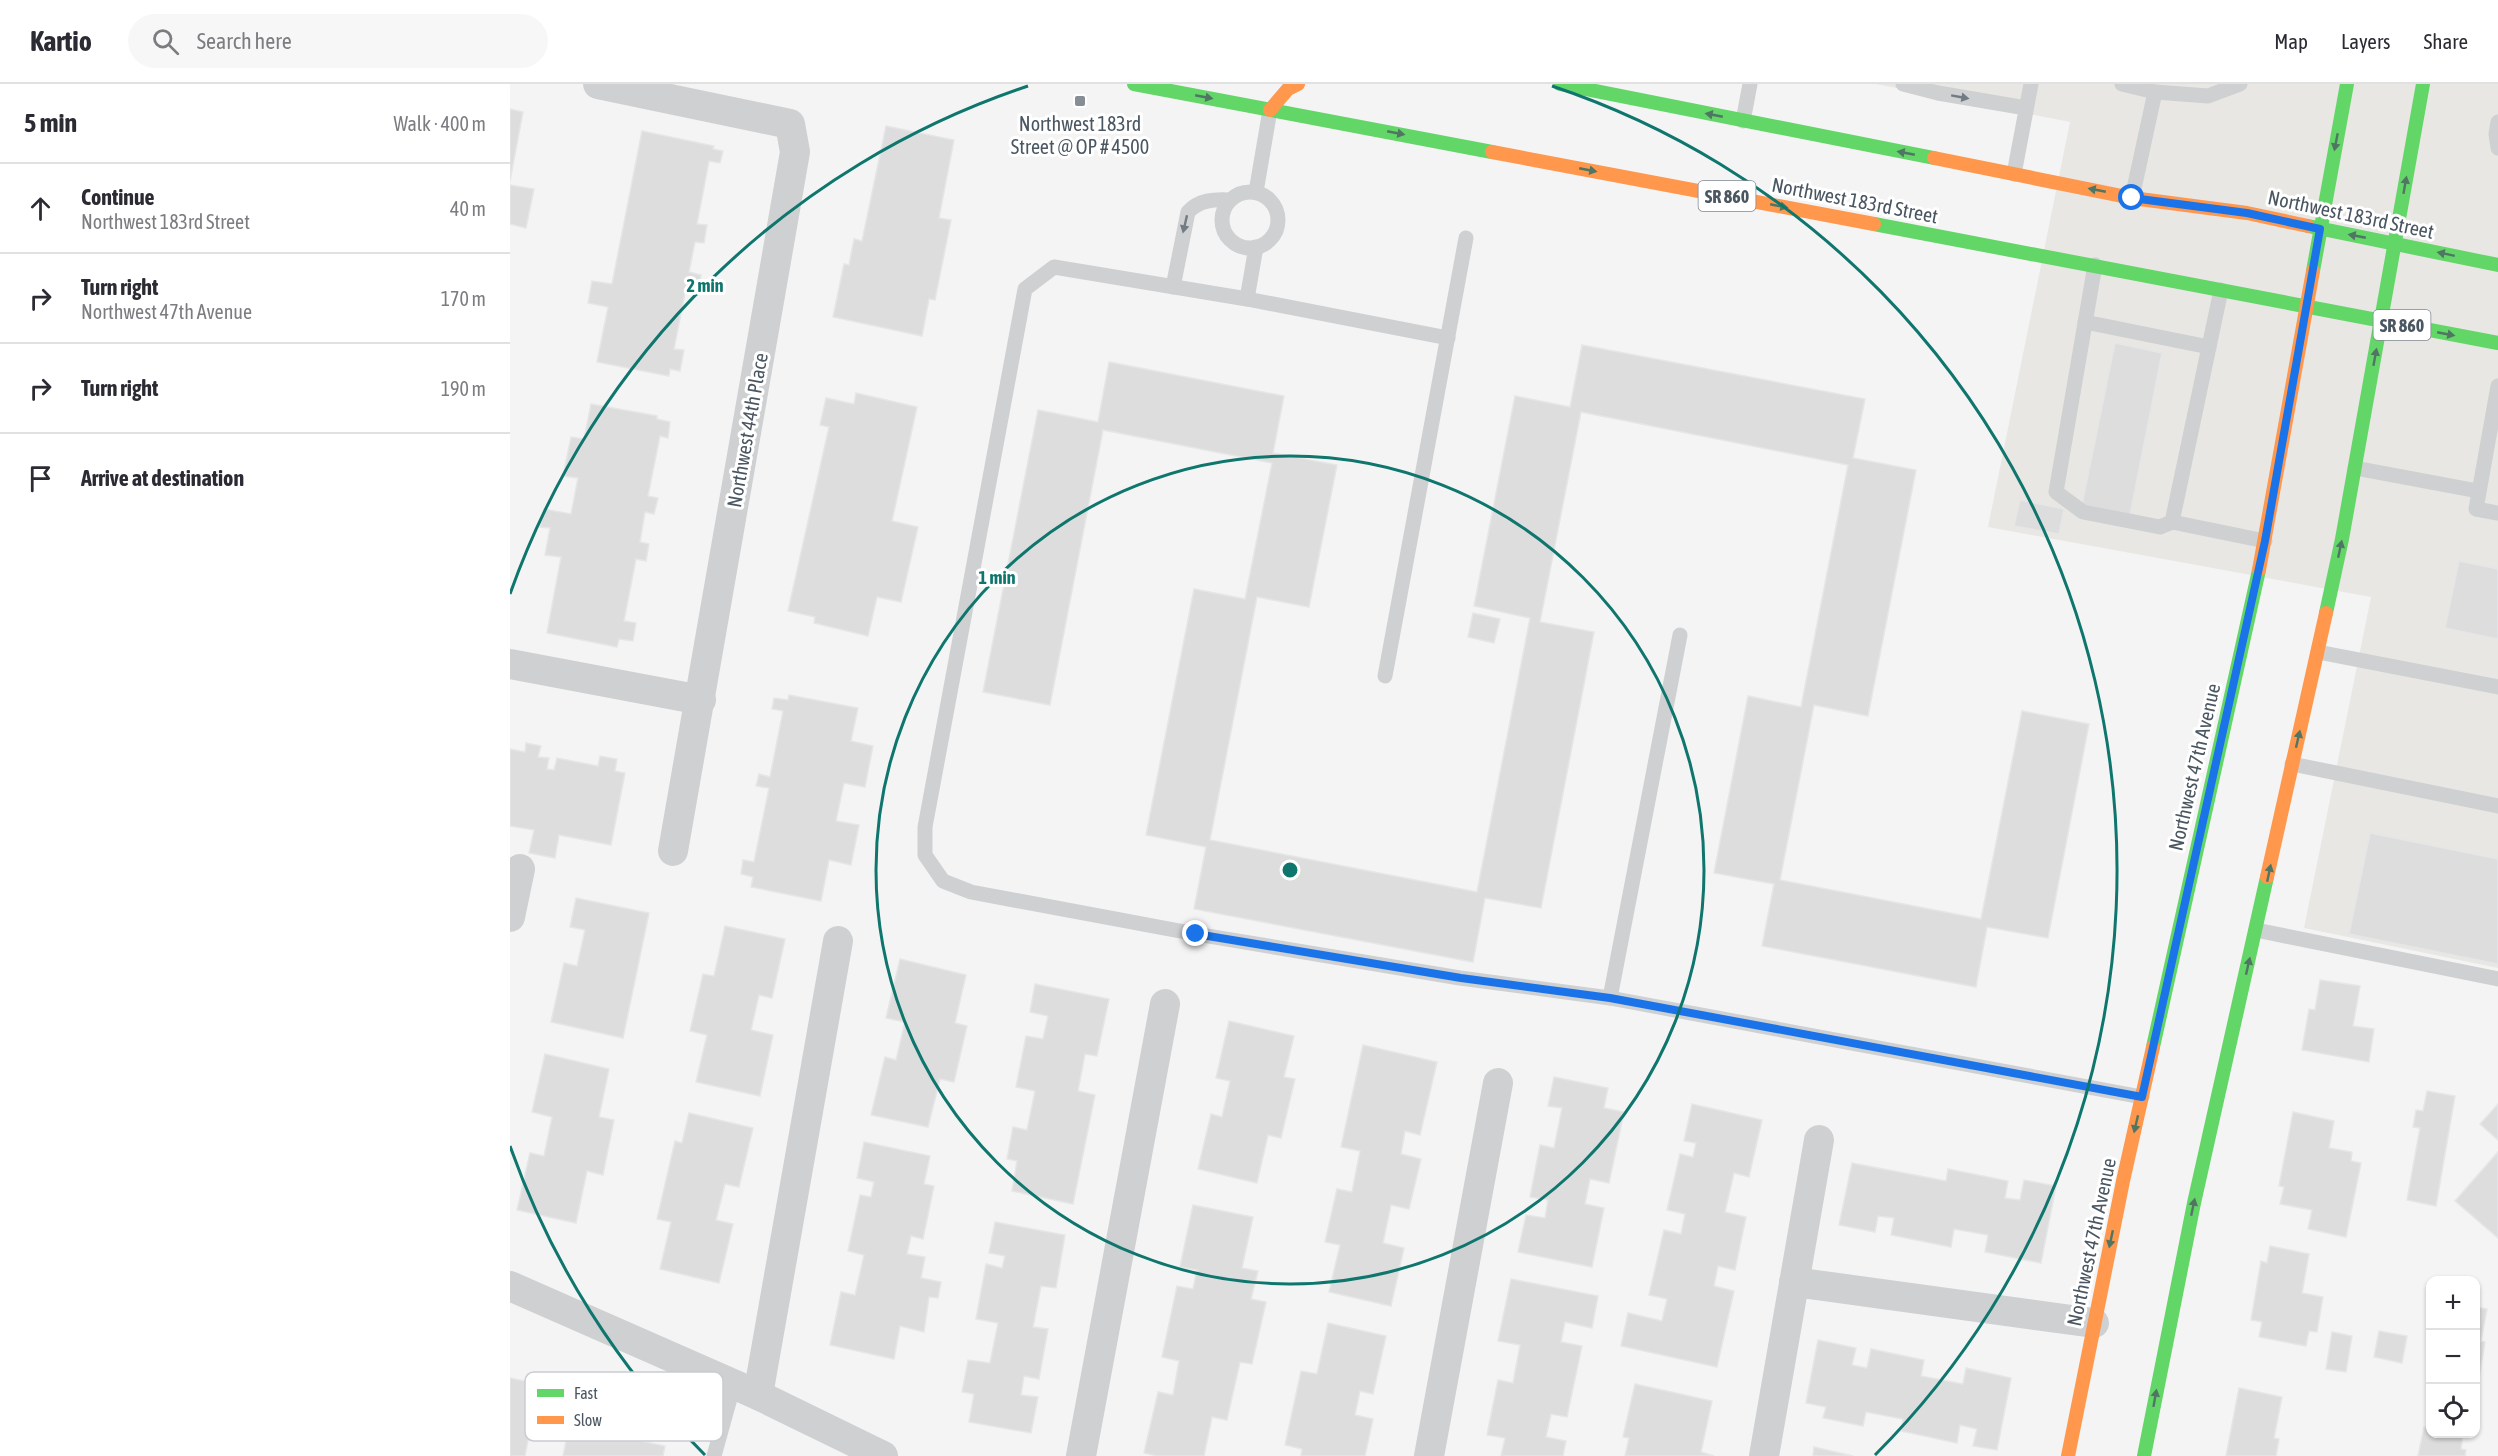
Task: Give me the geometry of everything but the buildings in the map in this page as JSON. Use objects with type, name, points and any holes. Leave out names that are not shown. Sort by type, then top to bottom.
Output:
[{"type":"main road","points":[[1270,110],[1288,89],[1298,84]]},
{"type":"main road","name":"Northwest 183rd Street","points":[[1560,84],[2132,198],[2247,213],[2498,264]]},
{"type":"main road","name":"Northwest 47th Avenue","points":[[2070,1453],[2094,1323],[2142,1097],[2265,541],[2347,84]]},
{"type":"main road","points":[[2144,1456],[2175,1291],[2318,652],[2355,468],[2423,84]]},
{"type":"main road","name":"Northwest 183rd Street","points":[[1147,85],[2498,344]]},
{"type":"street","points":[[598,84],[697,94]]},
{"type":"street","name":"Northwest 44th Place","points":[[673,851],[795,152],[790,124],[697,94]]},
{"type":"street","points":[[510,664],[701,700]]},
{"type":"street","points":[[510,917],[520,869]]},
{"type":"street","points":[[746,1389],[838,941]]},
{"type":"street","points":[[1081,1456],[1165,1004]]},
{"type":"street","points":[[1429,1456],[1498,1083]]},
{"type":"street","points":[[1764,1456],[1819,1140]]},
{"type":"street","points":[[1794,1282],[2094,1323]]},
{"type":"street","points":[[510,1286],[707,1372]]},
{"type":"street","points":[[723,1379],[882,1456]]},
{"type":"lane","points":[[1743,121],[1750,84]]},
{"type":"lane","points":[[1903,84],[1938,93],[2026,108]]},
{"type":"lane","points":[[2014,174],[2031,84]]},
{"type":"lane","points":[[2122,84],[2155,92],[2208,96],[2240,84]]},
{"type":"lane","points":[[2132,198],[2155,92]]},
{"type":"lane","points":[[1256,192],[1270,110]]},
{"type":"lane","points":[[2498,122],[2496,134],[2498,148]]},
{"type":"lane","points":[[1173,287],[1188,212],[1193,206],[1213,199],[1230,200],[1246,192],[1256,192],[1271,202],[1278,218],[1278,227],[1274,235],[1268,242],[1256,247],[1241,246],[1226,235],[1222,217],[1230,200]]},
{"type":"lane","points":[[1385,676],[1466,238]]},
{"type":"lane","points":[[1247,299],[1256,247]]},
{"type":"lane","points":[[2095,265],[2056,492],[2083,512],[2160,527],[2172,522],[2265,541]]},
{"type":"lane","points":[[1448,338],[1247,299],[1054,267],[1025,289],[925,826],[926,855],[943,881],[971,892],[1196,934],[1369,963],[1610,998],[2142,1097]]},
{"type":"lane","points":[[2172,522],[2220,290]]},
{"type":"lane","points":[[2085,322],[2209,347]]},
{"type":"lane","points":[[2498,386],[2476,508],[2498,513]]},
{"type":"lane","points":[[2355,468],[2478,491]]},
{"type":"lane","points":[[1610,998],[1680,634]]},
{"type":"lane","points":[[2318,652],[2498,687]]},
{"type":"lane","points":[[2292,764],[2498,806]]},
{"type":"lane","points":[[2256,930],[2498,979]]},
{"type":"lane","points":[[723,1437],[746,1389]]},
{"type":"lane","points":[[714,1456],[721,1441]]},
{"type":"shaded area","points":[[1876,84],[2498,84],[2498,968],[2304,928],[2371,597],[1988,527],[2070,122]]},
{"type":"traffic: fast","points":[[1134,84],[1492,152]]},
{"type":"traffic: fast","points":[[1560,84],[1934,158]]},
{"type":"traffic: fast","points":[[2313,271],[2347,84]]},
{"type":"traffic: fast","points":[[2326,613],[2342,539],[2423,84]]},
{"type":"traffic: fast","points":[[1874,224],[2498,343]]},
{"type":"traffic: fast","points":[[2308,226],[2498,265]]},
{"type":"traffic: fast","points":[[2153,1047],[2259,570]]},
{"type":"traffic: fast","points":[[2144,1456],[2194,1203],[2267,877]]},
{"type":"traffic: slow","points":[[1270,110],[1288,89],[1298,84]]},
{"type":"traffic: slow","points":[[1492,152],[1874,224]]},
{"type":"traffic: slow","points":[[1934,158],[2132,198],[2247,213],[2308,226]]},
{"type":"traffic: slow","points":[[2259,570],[2313,271]]},
{"type":"traffic: slow","points":[[2267,877],[2326,613]]},
{"type":"traffic: slow","points":[[2068,1456],[2123,1181],[2153,1047]]},
{"type":"place","name":"Northwest 183rd Street @ OP # 4500","points":[[1080,101]]},
{"type":"route","points":[[1196,934],[1461,978],[1610,998],[2142,1097],[2265,541],[2320,229],[2247,213],[2132,198]]}]
